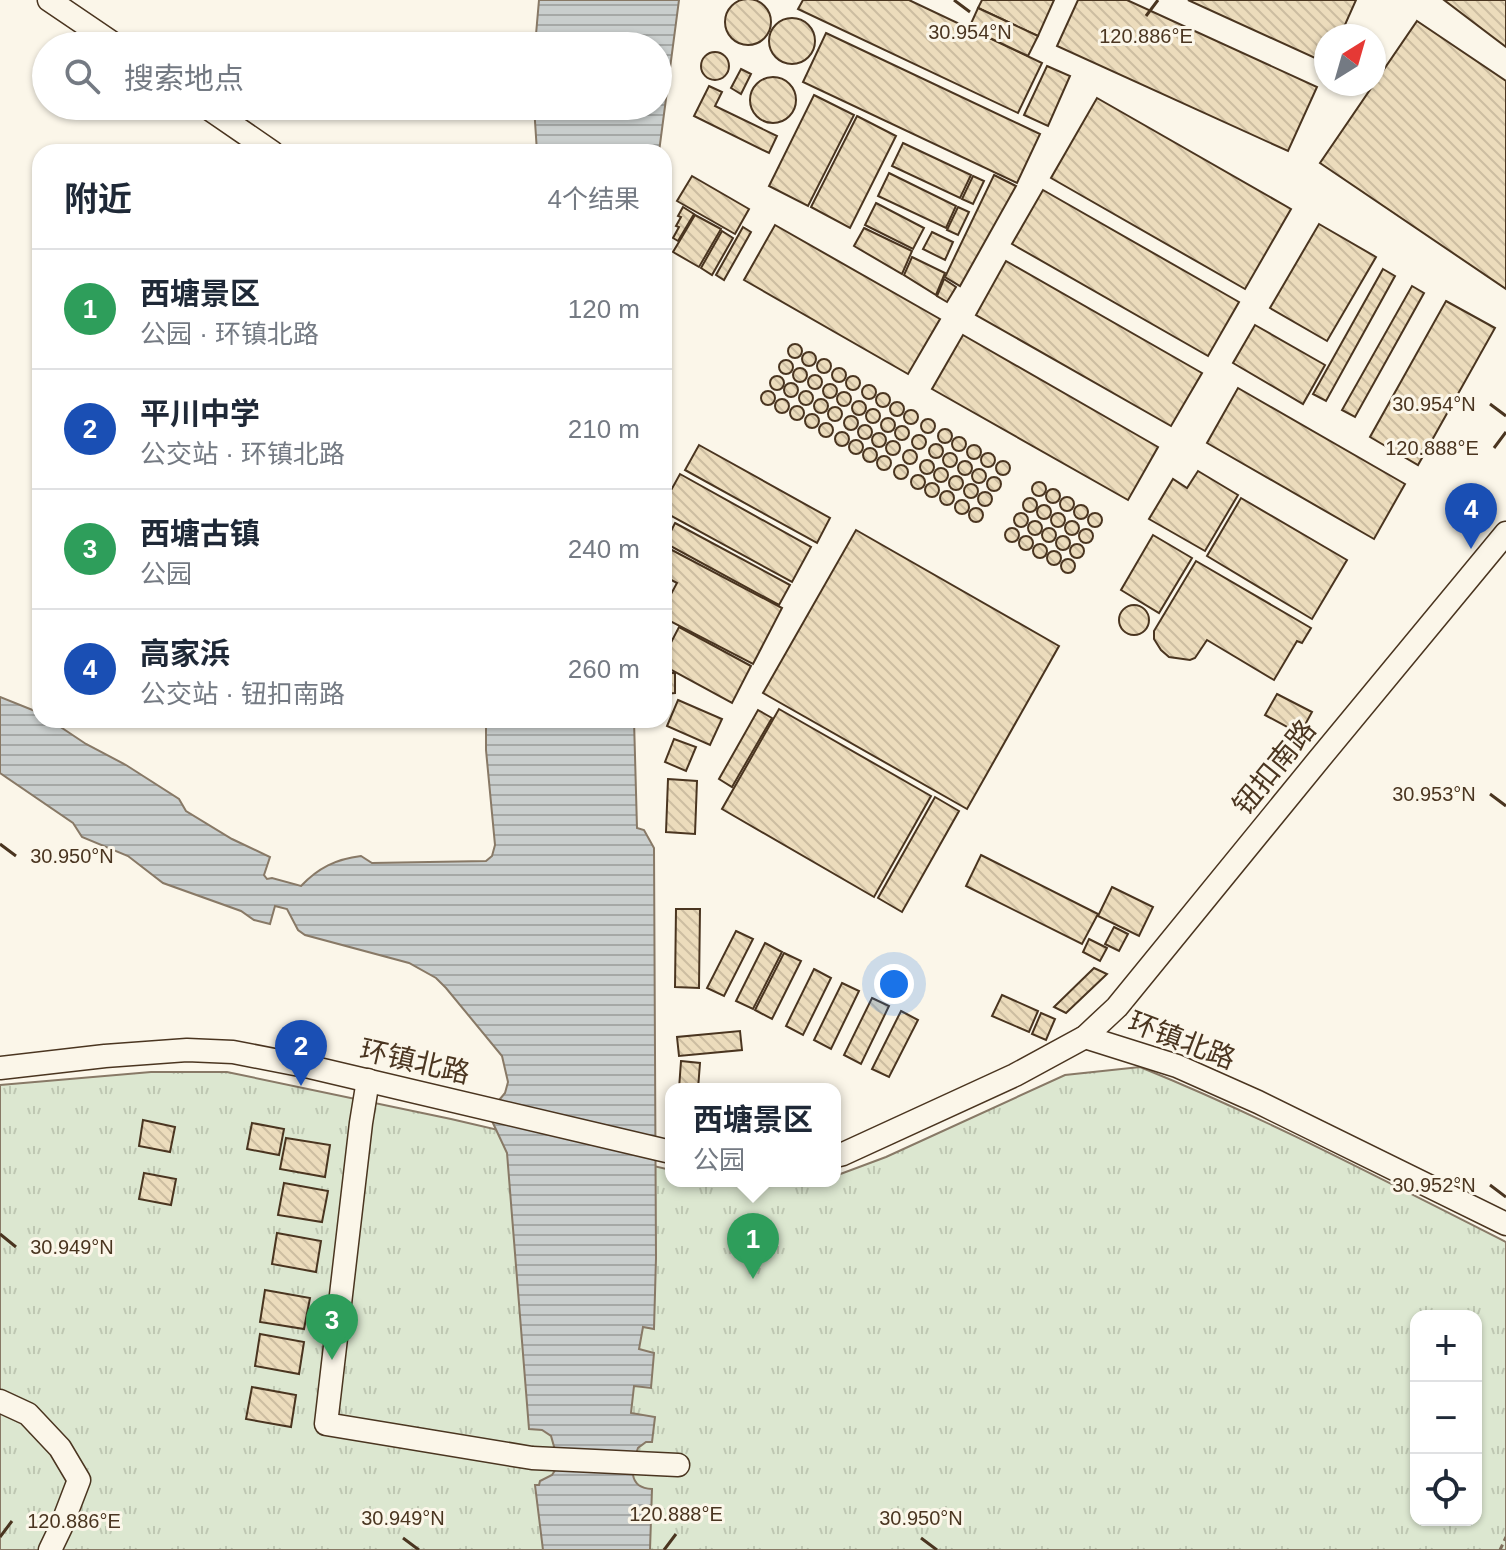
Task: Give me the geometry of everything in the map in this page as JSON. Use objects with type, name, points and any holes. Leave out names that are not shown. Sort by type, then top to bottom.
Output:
[{"type":"street","points":[[49,0],[96,32]]},
{"type":"street","points":[[225,120],[260,144]]},
{"type":"street","name":"钮扣南路","points":[[1085,1037],[1117,1007],[1506,533]]},
{"type":"street","name":"环镇北路","points":[[841,1154],[1015,1075],[1085,1037],[1177,1066],[1506,1224]]},
{"type":"street","name":"环镇北路","points":[[0,1068],[187,1050],[233,1052],[368,1080],[665,1151]]},
{"type":"street","points":[[368,1080],[326,1424],[532,1458],[678,1465]]},
{"type":"street","points":[[0,1401],[28,1414],[60,1448],[79,1480],[50,1550]]},
{"type":"path","points":[[1500,1550],[1506,1537]]},
{"type":"green space","points":[[1140,1067],[1279,1129],[1506,1242],[1506,1550],[0,1550],[0,1085],[151,1072],[227,1072],[665,1169],[665,1187],[841,1187],[841,1174],[886,1157],[1065,1075]]},
{"type":"shaded area","points":[[539,0],[679,0],[672,53],[672,32],[536,32]]},
{"type":"shaded area","points":[[535,120],[663,120],[660,144],[536,144]]},
{"type":"shaded area","points":[[0,697],[32,710],[32,728],[62,728],[179,799],[186,811],[232,839],[270,857],[264,875],[267,879],[301,886],[328,865],[352,857],[361,856],[372,863],[486,861],[492,856],[495,845],[486,728],[634,728],[637,828],[644,830],[654,848],[654,1329],[643,1327],[639,1349],[654,1353],[651,1388],[634,1386],[631,1413],[655,1417],[652,1442],[638,1448],[633,1469],[638,1485],[652,1489],[650,1550],[543,1550],[535,1485],[552,1475],[559,1464],[551,1436],[542,1430],[529,1429],[507,1153],[492,1121],[495,1105],[505,1093],[508,1082],[502,1056],[446,988],[436,978],[409,963],[305,935],[298,930],[287,909],[275,906],[270,924],[163,883],[128,856],[82,837],[73,823],[0,773]]},
{"type":"building","points":[[748,-1],[764,6],[771,22],[764,38],[748,45],[732,38],[725,22],[732,6]]},
{"type":"building","points":[[803,0],[909,0],[1042,63],[1018,113],[798,9]]},
{"type":"building","points":[[982,0],[1054,0],[1038,36],[978,8]]},
{"type":"building","points":[[1078,0],[1127,0],[1314,86],[1314,94],[1288,151],[1057,46]]},
{"type":"building","points":[[1188,0],[1356,0],[1345,24],[1314,24],[1314,58]]},
{"type":"building","points":[[1444,0],[1506,0],[1506,47]]},
{"type":"building","points":[[978,8],[1038,36],[1028,56],[969,28]]},
{"type":"building","points":[[792,18],[808,25],[815,41],[808,57],[792,64],[776,57],[769,41],[776,25]]},
{"type":"building","points":[[1417,21],[1506,81],[1506,289],[1320,163],[1366,96],[1386,96],[1386,66]]},
{"type":"building","points":[[826,33],[1040,134],[1017,183],[803,82]]},
{"type":"building","points":[[715,52],[725,56],[729,66],[725,76],[715,80],[705,76],[701,66],[705,56]]},
{"type":"building","points":[[1047,66],[1070,76],[1048,126],[1024,115]]},
{"type":"building","points":[[741,69],[751,74],[741,94],[731,88]]},
{"type":"building","points":[[773,77],[789,84],[796,100],[789,116],[773,123],[757,116],[750,100],[757,84]]},
{"type":"building","points":[[709,86],[722,92],[715,106],[777,136],[769,153],[694,116]]},
{"type":"building","points":[[814,95],[854,115],[808,206],[769,186]]},
{"type":"building","points":[[1097,98],[1291,209],[1245,289],[1051,178]]},
{"type":"building","points":[[857,116],[896,136],[850,228],[811,207]]},
{"type":"building","points":[[903,143],[971,175],[960,198],[892,166]]},
{"type":"building","points":[[889,173],[956,206],[946,228],[878,196]]},
{"type":"building","points":[[994,175],[1016,186],[960,286],[945,277]]},
{"type":"building","points":[[692,176],[749,209],[735,234],[677,201]]},
{"type":"building","points":[[973,176],[984,181],[973,204],[962,199]]},
{"type":"building","points":[[1043,190],[1239,302],[1208,356],[1012,244]]},
{"type":"building","points":[[876,203],[924,228],[913,249],[865,225]]},
{"type":"building","points":[[683,207],[694,214],[678,241],[673,238]]},
{"type":"building","points":[[958,207],[969,212],[958,235],[947,230]]},
{"type":"building","points":[[695,215],[721,229],[699,267],[673,252]]},
{"type":"building","points":[[1319,224],[1376,257],[1327,341],[1270,308]]},
{"type":"building","points":[[775,225],[940,319],[908,374],[744,280]]},
{"type":"building","points":[[743,227],[751,232],[724,280],[716,275]]},
{"type":"building","points":[[864,228],[912,251],[902,274],[854,246]]},
{"type":"building","points":[[722,231],[733,238],[712,275],[701,268]]},
{"type":"building","points":[[932,232],[953,242],[945,260],[923,249]]},
{"type":"building","points":[[912,257],[945,273],[936,295],[904,275]]},
{"type":"building","points":[[1006,261],[1202,373],[1171,426],[976,315]]},
{"type":"building","points":[[1383,269],[1395,276],[1326,401],[1313,394]]},
{"type":"building","points":[[944,279],[956,287],[947,302],[937,296]]},
{"type":"building","points":[[1412,286],[1424,293],[1355,417],[1342,410]]},
{"type":"building","points":[[1446,301],[1495,328],[1418,465],[1370,437]]},
{"type":"building","points":[[1255,325],[1325,365],[1303,404],[1233,363]]},
{"type":"building","points":[[963,335],[1158,447],[1128,500],[932,389]]},
{"type":"building","points":[[795,344],[802,351],[795,358],[788,351]]},
{"type":"building","points":[[809,352],[816,359],[809,366],[802,359]]},
{"type":"building","points":[[824,359],[831,366],[824,373],[817,366]]},
{"type":"building","points":[[786,360],[793,367],[786,374],[779,367]]},
{"type":"building","points":[[800,368],[807,375],[800,382],[793,375]]},
{"type":"building","points":[[839,368],[846,375],[839,382],[832,375]]},
{"type":"building","points":[[815,375],[822,382],[815,389],[808,382]]},
{"type":"building","points":[[777,376],[784,383],[777,390],[770,383]]},
{"type":"building","points":[[853,376],[860,383],[853,390],[846,383]]},
{"type":"building","points":[[791,383],[798,390],[791,397],[784,390]]},
{"type":"building","points":[[830,384],[837,391],[830,398],[823,391]]},
{"type":"building","points":[[869,385],[876,392],[869,399],[862,392]]},
{"type":"building","points":[[1238,388],[1405,484],[1374,539],[1207,443]]},
{"type":"building","points":[[768,391],[775,398],[768,405],[761,398]]},
{"type":"building","points":[[806,391],[813,398],[806,405],[799,398]]},
{"type":"building","points":[[844,392],[851,399],[844,406],[837,399]]},
{"type":"building","points":[[883,393],[890,400],[883,407],[876,400]]},
{"type":"building","points":[[782,399],[789,406],[782,413],[775,406]]},
{"type":"building","points":[[821,399],[828,406],[821,413],[814,406]]},
{"type":"building","points":[[859,401],[866,408],[859,415],[852,408]]},
{"type":"building","points":[[897,402],[904,409],[897,416],[890,409]]},
{"type":"building","points":[[797,406],[804,413],[797,420],[790,413]]},
{"type":"building","points":[[835,407],[842,414],[835,421],[828,414]]},
{"type":"building","points":[[873,409],[880,416],[873,423],[866,416]]},
{"type":"building","points":[[911,410],[918,417],[911,424],[904,417]]},
{"type":"building","points":[[812,414],[819,421],[812,428],[805,421]]},
{"type":"building","points":[[851,416],[858,423],[851,430],[844,423]]},
{"type":"building","points":[[888,418],[895,425],[888,432],[881,425]]},
{"type":"building","points":[[928,419],[935,426],[928,433],[921,426]]},
{"type":"building","points":[[826,423],[833,430],[826,437],[819,430]]},
{"type":"building","points":[[865,425],[872,432],[865,439],[858,432]]},
{"type":"building","points":[[902,426],[909,433],[902,440],[895,433]]},
{"type":"building","points":[[945,429],[952,436],[945,443],[938,436]]},
{"type":"building","points":[[842,432],[849,439],[842,446],[835,439]]},
{"type":"building","points":[[879,433],[886,440],[879,447],[872,440]]},
{"type":"building","points":[[919,435],[926,442],[919,449],[912,442]]},
{"type":"building","points":[[959,437],[966,444],[959,451],[952,444]]},
{"type":"building","points":[[856,440],[863,447],[856,454],[849,447]]},
{"type":"building","points":[[893,441],[900,448],[893,455],[886,448]]},
{"type":"building","points":[[936,444],[943,451],[936,458],[929,451]]},
{"type":"building","points":[[699,445],[830,518],[817,543],[685,470]]},
{"type":"building","points":[[974,445],[981,452],[974,459],[967,452]]},
{"type":"building","points":[[870,448],[877,455],[870,462],[863,455]]},
{"type":"building","points":[[910,450],[917,457],[910,464],[903,457]]},
{"type":"building","points":[[950,453],[957,460],[950,467],[943,460]]},
{"type":"building","points":[[988,453],[995,460],[988,467],[981,460]]},
{"type":"building","points":[[884,456],[891,463],[884,470],[877,463]]},
{"type":"building","points":[[927,460],[934,467],[927,474],[920,467]]},
{"type":"building","points":[[965,461],[972,468],[965,475],[958,468]]},
{"type":"building","points":[[1003,461],[1010,468],[1003,475],[996,468]]},
{"type":"building","points":[[901,465],[908,472],[901,479],[894,472]]},
{"type":"building","points":[[941,468],[948,475],[941,482],[934,475]]},
{"type":"building","points":[[979,469],[986,476],[979,483],[972,476]]},
{"type":"building","points":[[1198,471],[1238,495],[1205,551],[1149,519],[1173,479],[1187,488]]},
{"type":"building","points":[[680,474],[811,547],[792,582],[672,516],[672,488]]},
{"type":"building","points":[[918,475],[925,482],[918,489],[911,482]]},
{"type":"building","points":[[956,476],[963,483],[956,490],[949,483]]},
{"type":"building","points":[[994,477],[1001,484],[994,491],[987,484]]},
{"type":"building","points":[[1039,482],[1046,489],[1039,496],[1032,489]]},
{"type":"building","points":[[932,483],[939,490],[932,497],[925,490]]},
{"type":"building","points":[[971,484],[978,491],[971,498],[964,491]]},
{"type":"building","points":[[1053,489],[1060,496],[1053,503],[1046,496]]},
{"type":"building","points":[[947,491],[954,498],[947,505],[940,498]]},
{"type":"building","points":[[985,492],[992,499],[985,506],[978,499]]},
{"type":"building","points":[[1067,497],[1074,504],[1067,511],[1060,504]]},
{"type":"building","points":[[1030,498],[1037,505],[1030,512],[1023,505]]},
{"type":"building","points":[[1241,498],[1347,560],[1312,619],[1207,556]]},
{"type":"building","points":[[962,500],[969,507],[962,514],[955,507]]},
{"type":"building","points":[[1044,505],[1051,512],[1044,519],[1037,512]]},
{"type":"building","points":[[1081,505],[1088,512],[1081,519],[1074,512]]},
{"type":"building","points":[[976,508],[983,515],[976,522],[969,515]]},
{"type":"building","points":[[1021,513],[1028,520],[1021,527],[1014,520]]},
{"type":"building","points":[[1058,513],[1065,520],[1058,527],[1051,520]]},
{"type":"building","points":[[1095,513],[1102,520],[1095,527],[1088,520]]},
{"type":"building","points":[[1035,521],[1042,528],[1035,535],[1028,528]]},
{"type":"building","points":[[1072,521],[1079,528],[1072,535],[1065,528]]},
{"type":"building","points":[[675,523],[790,585],[779,605],[672,547]]},
{"type":"building","points":[[1012,528],[1019,535],[1012,542],[1005,535]]},
{"type":"building","points":[[1049,528],[1056,535],[1049,542],[1042,535]]},
{"type":"building","points":[[1086,529],[1093,536],[1086,543],[1079,536]]},
{"type":"building","points":[[856,530],[1059,646],[967,809],[763,693]]},
{"type":"building","points":[[1153,535],[1192,558],[1159,613],[1121,590]]},
{"type":"building","points":[[1026,536],[1033,543],[1026,550],[1019,543]]},
{"type":"building","points":[[1063,536],[1070,543],[1063,550],[1056,543]]},
{"type":"building","points":[[1040,544],[1047,551],[1040,558],[1033,551]]},
{"type":"building","points":[[1077,544],[1084,551],[1077,558],[1070,551]]},
{"type":"building","points":[[672,550],[782,608],[753,664],[672,622],[672,592],[677,583],[672,580]]},
{"type":"building","points":[[1054,551],[1061,558],[1054,565],[1047,558]]},
{"type":"building","points":[[1068,559],[1075,566],[1068,573],[1061,566]]},
{"type":"building","points":[[1196,561],[1311,628],[1302,643],[1297,641],[1274,680],[1207,640],[1195,658],[1190,660],[1169,657],[1161,650],[1154,639],[1154,631]]},
{"type":"building","points":[[1134,605],[1145,609],[1149,620],[1145,631],[1134,635],[1123,631],[1119,620],[1123,609]]},
{"type":"building","points":[[679,627],[751,666],[732,703],[672,670],[672,641]]},
{"type":"building","points":[[672,673],[675,673],[675,693],[672,693]]},
{"type":"building","points":[[1277,694],[1312,712],[1300,734],[1265,715]]},
{"type":"building","points":[[678,700],[722,719],[710,745],[672,728],[672,714]]},
{"type":"building","points":[[779,709],[931,796],[874,897],[722,809]]},
{"type":"building","points":[[758,710],[772,718],[732,787],[719,779]]},
{"type":"building","points":[[674,739],[696,747],[686,771],[665,762]]},
{"type":"building","points":[[668,779],[697,781],[695,834],[666,832]]},
{"type":"building","points":[[935,797],[959,811],[902,912],[878,898]]},
{"type":"building","points":[[981,855],[1098,914],[1082,944],[966,886]]},
{"type":"building","points":[[1112,887],[1153,907],[1139,936],[1098,916]]},
{"type":"building","points":[[676,909],[700,909],[699,988],[675,987]]},
{"type":"building","points":[[1114,927],[1128,934],[1119,951],[1105,944]]},
{"type":"building","points":[[736,931],[753,939],[724,996],[707,988]]},
{"type":"building","points":[[1089,939],[1107,948],[1100,961],[1083,952]]},
{"type":"building","points":[[765,943],[782,952],[753,1009],[736,1001]]},
{"type":"building","points":[[784,953],[801,961],[772,1019],[755,1010]]},
{"type":"building","points":[[1094,968],[1107,974],[1066,1013],[1054,1007]]},
{"type":"building","points":[[814,969],[831,978],[803,1035],[786,1026]]},
{"type":"building","points":[[842,983],[859,991],[831,1049],[814,1040]]},
{"type":"building","points":[[1002,995],[1038,1011],[1029,1032],[992,1016]]},
{"type":"building","points":[[872,998],[889,1006],[861,1064],[844,1055]]},
{"type":"building","points":[[901,1011],[918,1020],[889,1077],[872,1069]]},
{"type":"building","points":[[1041,1013],[1055,1019],[1046,1040],[1032,1034]]},
{"type":"building","points":[[740,1031],[742,1050],[679,1056],[677,1037]]},
{"type":"building","points":[[681,1061],[700,1063],[698,1083],[679,1083]]},
{"type":"building","points":[[143,1120],[175,1127],[170,1152],[139,1146]]},
{"type":"building","points":[[252,1123],[284,1129],[279,1155],[247,1149]]},
{"type":"building","points":[[286,1138],[330,1145],[325,1177],[280,1169]]},
{"type":"building","points":[[144,1173],[176,1179],[171,1205],[139,1199]]},
{"type":"building","points":[[284,1183],[328,1191],[322,1222],[278,1215]]},
{"type":"building","points":[[277,1233],[321,1241],[316,1272],[272,1264]]},
{"type":"building","points":[[265,1290],[310,1298],[304,1329],[260,1322]]},
{"type":"building","points":[[260,1334],[304,1342],[299,1374],[255,1366]]},
{"type":"building","points":[[252,1387],[296,1395],[291,1427],[246,1419]]},
{"type":"place","name":"高家浜","points":[[1471,549]]},
{"type":"place","name":"平川中学","points":[[301,1086]]},
{"type":"place","name":"西塘景区","points":[[753,1279]]},
{"type":"place","name":"西塘古镇","points":[[332,1360]]}]
